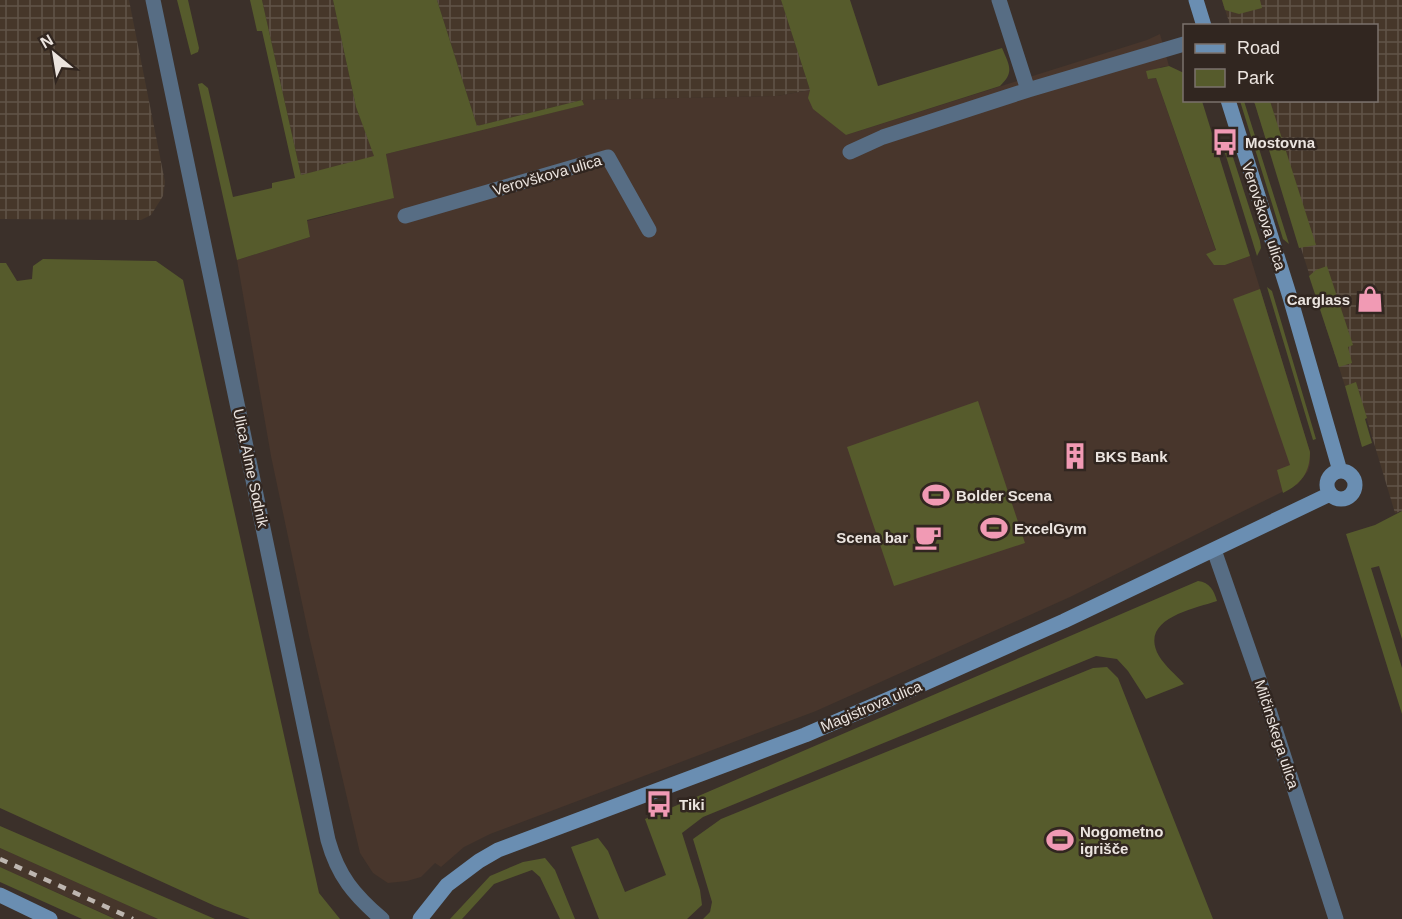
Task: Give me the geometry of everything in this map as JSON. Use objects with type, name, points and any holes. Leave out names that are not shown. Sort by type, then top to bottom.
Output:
[{"type":"street","name":"Ulica Alme Sodnik","points":[[153,0],[328,840],[334,861],[346,882],[365,905],[382,919]]},
{"type":"street","points":[[999,0],[1028,90]]},
{"type":"street","points":[[1196,0],[1203,24]]},
{"type":"street","points":[[850,152],[883,137],[1028,90],[1183,45]]},
{"type":"street","name":"Verovškova ulica","points":[[1229,102],[1292,305],[1340,471]]},
{"type":"street","name":"Verovškova ulica","points":[[405,216],[608,157],[649,230]]},
{"type":"street","points":[[1340,471],[1346,472],[1353,478],[1354,492],[1342,500],[1330,494],[1328,481],[1333,474],[1340,471]]},
{"type":"street","name":"Magistrova ulica","points":[[420,919],[447,885],[471,866],[498,850],[805,735],[1054,625],[1330,494]]},
{"type":"street","name":"Milčinskega ulica","points":[[1214,550],[1261,686],[1336,919]]},
{"type":"street","points":[[0,895],[50,919]]},
{"type":"shaded area","points":[[0,0],[129,0],[165,182],[163,196],[151,215],[141,220],[0,219]]},
{"type":"shaded area","points":[[262,0],[333,0],[356,107],[375,157],[301,175]]},
{"type":"shaded area","points":[[437,0],[781,0],[810,90],[777,96],[582,100],[477,126]]},
{"type":"shaded area","points":[[1222,0],[1402,0],[1402,511],[1395,513],[1356,383],[1345,386],[1254,102],[1378,102],[1378,24],[1230,24]]},
{"type":"shaded area","points":[[1160,34],[1169,66],[1161,67],[1148,79],[1156,78],[1216,251],[1206,254],[1225,265],[1250,256],[1310,452],[1308,471],[1298,484],[1070,597],[816,711],[490,834],[464,847],[441,867],[435,863],[421,877],[388,883],[373,873],[360,853],[309,636],[271,456],[237,260],[310,237],[307,221],[393,198],[386,154],[583,105],[582,100],[777,96],[810,90],[846,135]]},
{"type":"shaded area","points":[[0,848],[158,919],[116,919],[0,867]]},
{"type":"green space","points":[[177,0],[188,0],[199,48],[198,52],[191,55]]},
{"type":"green space","points":[[250,0],[262,0],[301,175],[374,156],[356,107],[333,0],[437,0],[477,126],[582,100],[584,105],[386,154],[394,198],[307,220],[310,237],[237,260],[198,84],[202,83],[208,88],[233,197],[272,188],[272,183],[295,178],[262,31],[257,31]]},
{"type":"green space","points":[[781,0],[850,0],[878,86],[1002,48],[1009,68],[1008,77],[1000,86],[846,135],[813,109],[808,98],[810,90]]},
{"type":"green space","points":[[1222,0],[1260,0],[1262,8],[1239,14],[1225,10]]},
{"type":"green space","points":[[1169,66],[1183,73],[1183,102],[1202,102],[1250,256],[1225,265],[1214,265],[1206,254],[1216,250],[1156,78],[1148,79],[1146,71]]},
{"type":"green space","points":[[1240,102],[1244,102],[1289,244],[1283,239]]},
{"type":"green space","points":[[1254,102],[1270,102],[1316,245],[1299,248]]},
{"type":"green space","points":[[1231,151],[1260,241],[1261,248],[1257,256],[1225,153]]},
{"type":"green space","points":[[43,259],[156,261],[183,280],[319,893],[340,919],[250,919],[215,906],[0,808],[0,263],[6,263],[17,281],[32,279],[33,266]]},
{"type":"green space","points":[[1327,266],[1353,345],[1348,347],[1352,363],[1339,367],[1309,276],[1316,270]]},
{"type":"green space","points":[[1267,287],[1272,291],[1316,439],[1313,440]]},
{"type":"green space","points":[[1260,289],[1310,452],[1310,459],[1303,477],[1295,486],[1283,493],[1277,470],[1290,465],[1233,299]]},
{"type":"green space","points":[[1356,382],[1372,443],[1362,447],[1345,386]]},
{"type":"green space","name":"Bolder Scena","points":[[978,401],[1025,543],[894,586],[847,447]]},
{"type":"green space","points":[[1402,511],[1402,639],[1379,566],[1371,568],[1402,668],[1402,714],[1346,534],[1375,525]]},
{"type":"green space","points":[[1198,581],[1206,583],[1211,588],[1217,601],[1183,612],[1162,624],[1156,633],[1154,643],[1167,667],[1184,684],[1146,699],[1128,671],[1117,659],[1096,656],[703,817],[682,833],[700,890],[702,905],[687,919],[599,919],[571,847],[598,838],[608,851],[625,892],[666,875],[645,819]]},
{"type":"green space","points":[[1107,667],[1118,678],[1213,919],[703,919],[710,912],[712,902],[693,839],[721,819],[1093,668]]},
{"type":"green space","points":[[0,826],[215,919],[158,919],[0,848]]},
{"type":"green space","points":[[545,858],[555,870],[575,919],[560,919],[540,877],[532,870],[494,884],[462,919],[450,919],[490,876],[523,862]]},
{"type":"green space","points":[[0,867],[115,919],[82,919],[0,882]]},
{"type":"railway","points":[[0,859],[133,919]]},
{"type":"place","name":"Mostovna","points":[[1225,142]]},
{"type":"place","name":"Carglass","points":[[1370,299]]},
{"type":"place","name":"BKS Bank","points":[[1075,456]]},
{"type":"place","name":"Bolder Scena","points":[[936,495]]},
{"type":"place","name":"ExcelGym","points":[[994,528]]},
{"type":"place","name":"Scena bar","points":[[928,537]]},
{"type":"place","name":"Tiki","points":[[659,804]]},
{"type":"place","name":"Nogometno igrišče","points":[[1060,840]]}]
